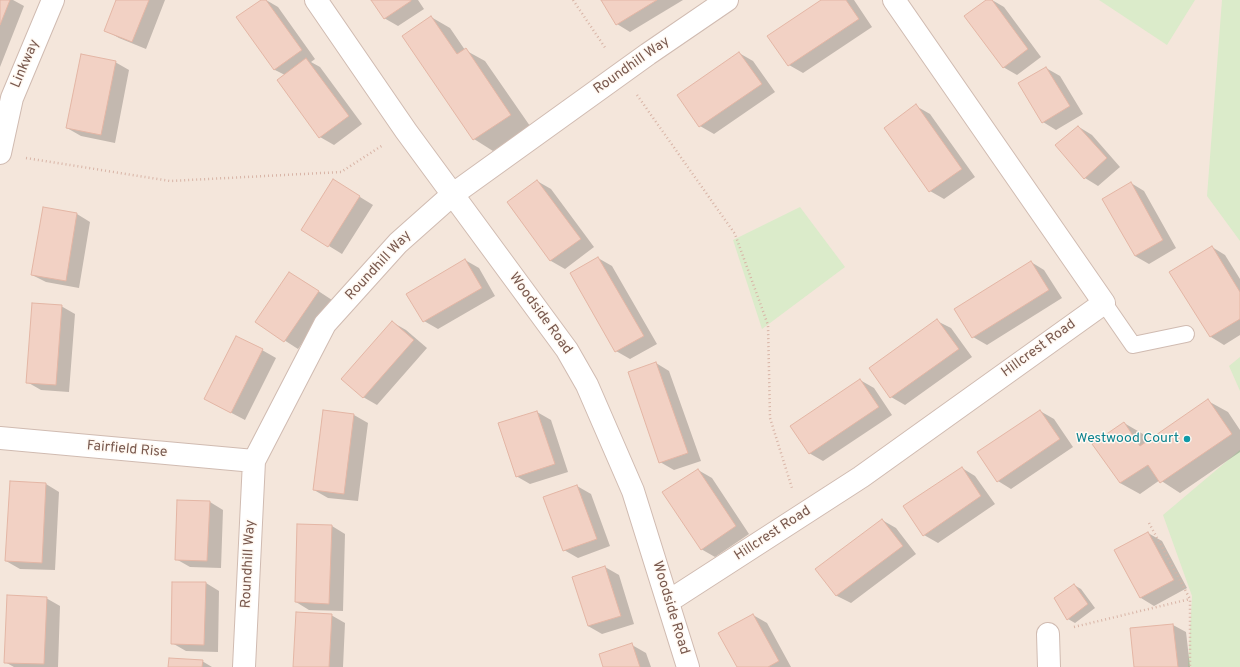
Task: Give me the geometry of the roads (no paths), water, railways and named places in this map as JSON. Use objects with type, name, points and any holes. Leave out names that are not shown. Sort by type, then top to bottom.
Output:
[{"type":"street","name":"Linkway","points":[[0,153],[12,98],[53,0]]},
{"type":"street","name":"Woodside Road","points":[[316,0],[452,195],[567,350],[587,385],[633,491],[669,601],[688,667]]},
{"type":"street","name":"Roundhill Way","points":[[244,667],[254,461],[325,324],[398,243],[452,195],[727,0]]},
{"type":"street","points":[[894,0],[1104,303]]},
{"type":"street","name":"Hillcrest Road","points":[[669,601],[861,477],[1104,303]]},
{"type":"street","name":"Fairfield Rise","points":[[0,438],[254,461]]},
{"type":"street","points":[[1048,634],[1049,667]]},
{"type":"lane","points":[[1104,303],[1133,345],[1186,334]]},
{"type":"place","name":"Westwood Court","points":[[1187,439]]}]
